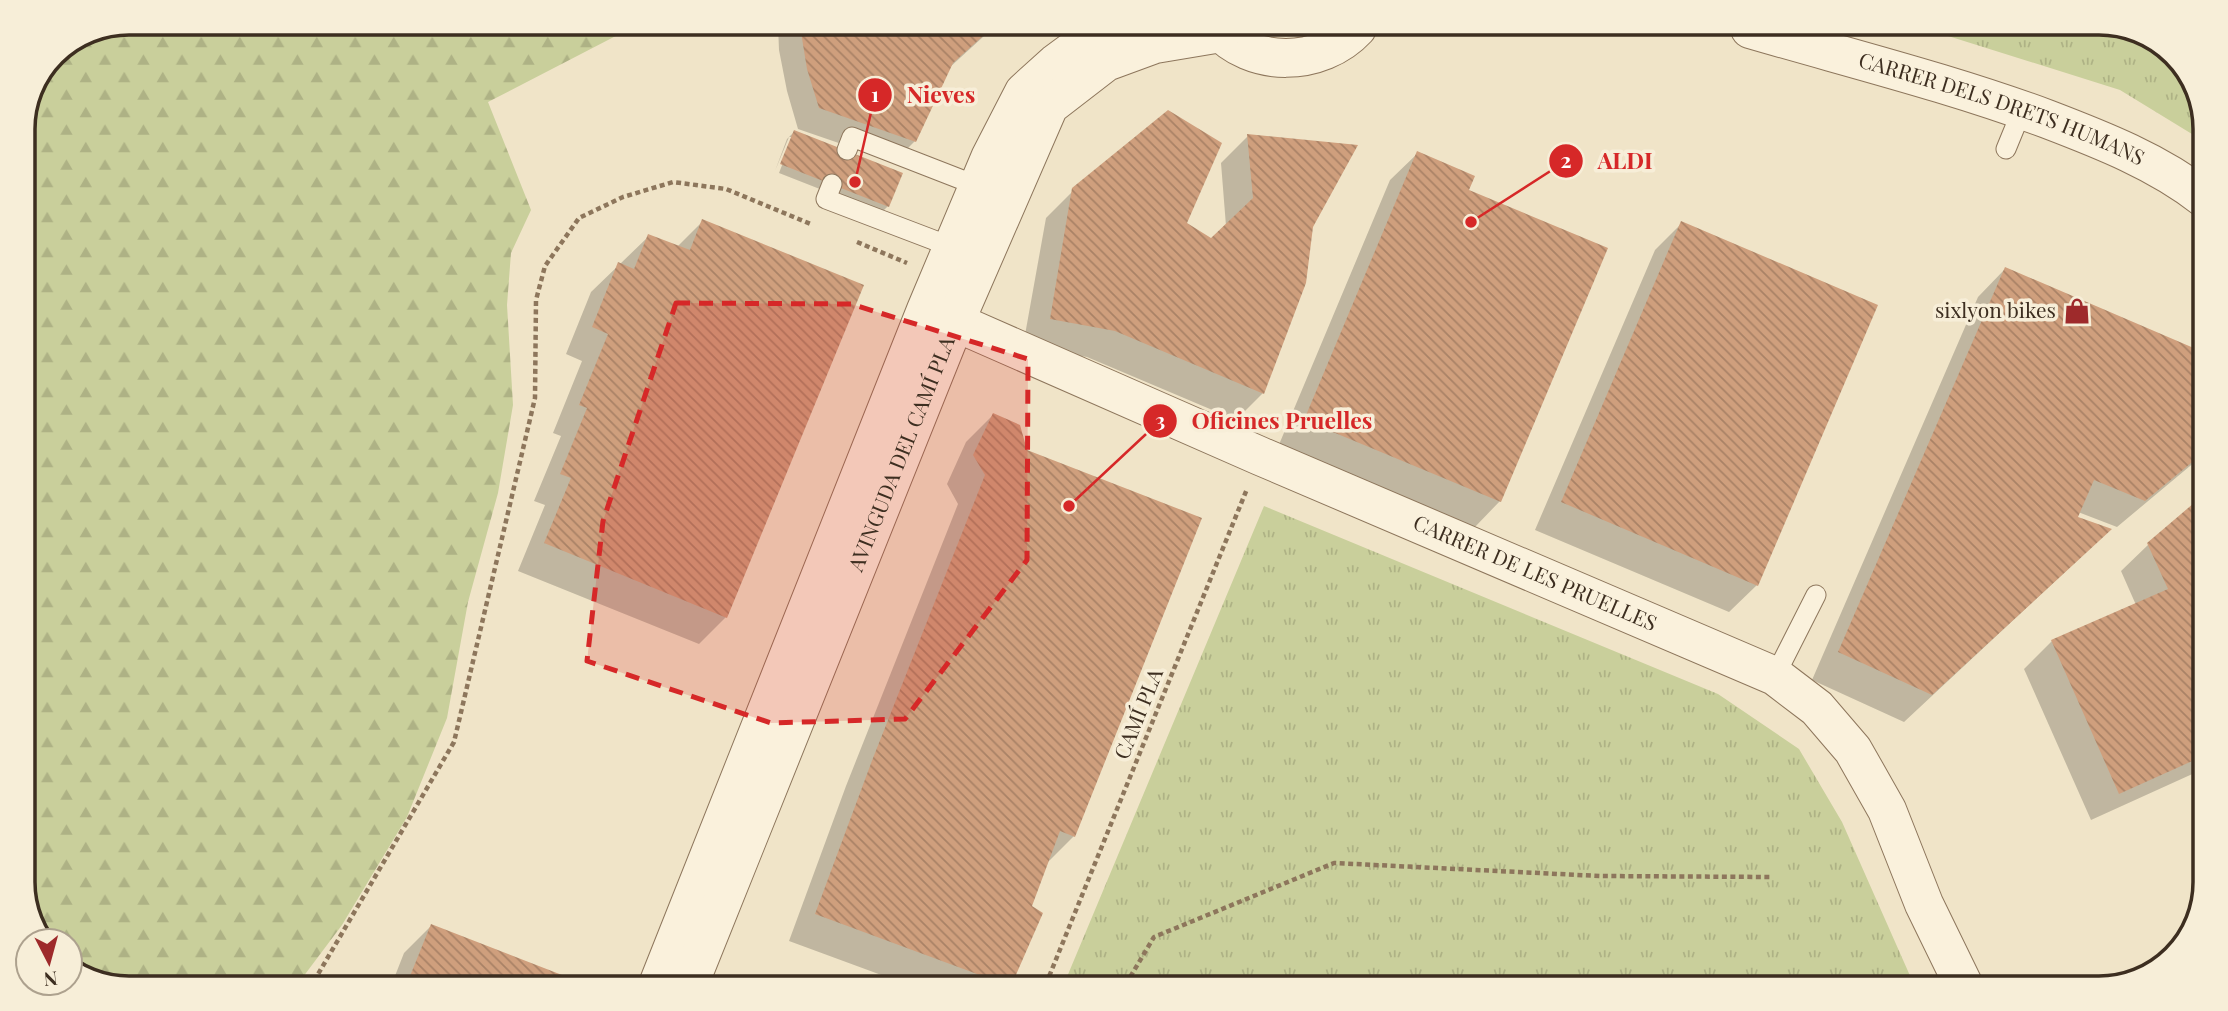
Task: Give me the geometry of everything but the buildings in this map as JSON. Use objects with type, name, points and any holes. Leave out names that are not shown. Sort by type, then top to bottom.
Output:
[{"type":"street","name":"AVINGUDA DEL CAMÍ PLA","points":[[661,976],[990,158],[1024,92],[1056,62],[1094,35]]},
{"type":"street","name":"AVINGUDA DEL CAMÍ PLA","points":[[692,976],[955,322],[1049,106],[1106,62],[1155,44],[1196,35]]},
{"type":"street","points":[[1226,35],[1243,48],[1269,57],[1301,57],[1319,53],[1335,46],[1348,35]]},
{"type":"street","name":"CARRER DELS DRETS HUMANS","points":[[1771,35],[1947,85],[2022,110],[2104,140],[2183,181],[2193,189]]},
{"type":"street","name":"CARRER DE LES PRUELLES","points":[[955,322],[1260,456],[1775,676],[1817,708],[1853,750],[1887,810],[1924,904],[1959,976]]},
{"type":"lane","points":[[2006,149],[2022,110]]},
{"type":"lane","points":[[847,150],[852,138],[978,186]]},
{"type":"lane","points":[[832,184],[826,199],[946,262]]},
{"type":"lane","points":[[1775,676],[1816,595]]},
{"type":"path","points":[[317,976],[454,742],[535,398],[536,300],[545,266],[579,218],[623,197],[673,182],[726,189],[826,230]]},
{"type":"path","points":[[851,240],[946,262]]},
{"type":"path","name":"CAMÍ PLA","points":[[1049,976],[1260,456]]},
{"type":"path","points":[[1131,976],[1154,937],[1334,863],[1600,876],[1771,877]]},
{"type":"highlighted area","points":[[676,303],[851,304],[1028,359],[1027,560],[905,719],[771,723],[587,661],[603,521]]},
{"type":"green space","points":[[129,35],[618,35],[488,102],[531,210],[511,253],[507,305],[513,405],[498,493],[468,602],[447,718],[407,817],[342,925],[304,976],[129,976],[93,969],[84,964],[84,927],[47,927],[40,912],[35,888],[35,123],[45,87],[67,58],[82,48],[99,40]]},
{"type":"green space","points":[[1945,35],[2099,35],[2135,42],[2161,58],[2177,77],[2188,99],[2193,135],[2120,90]]},
{"type":"green space","points":[[1264,506],[1718,694],[1799,749],[1842,822],[1910,976],[1067,976]]},
{"type":"place","name":"Nieves","points":[[855,182]]},
{"type":"place","name":"ALDI","points":[[1471,222]]},
{"type":"place","name":"sixlyon bikes","points":[[2077,311]]},
{"type":"place","name":"Oficines Pruelles","points":[[1069,506]]}]
